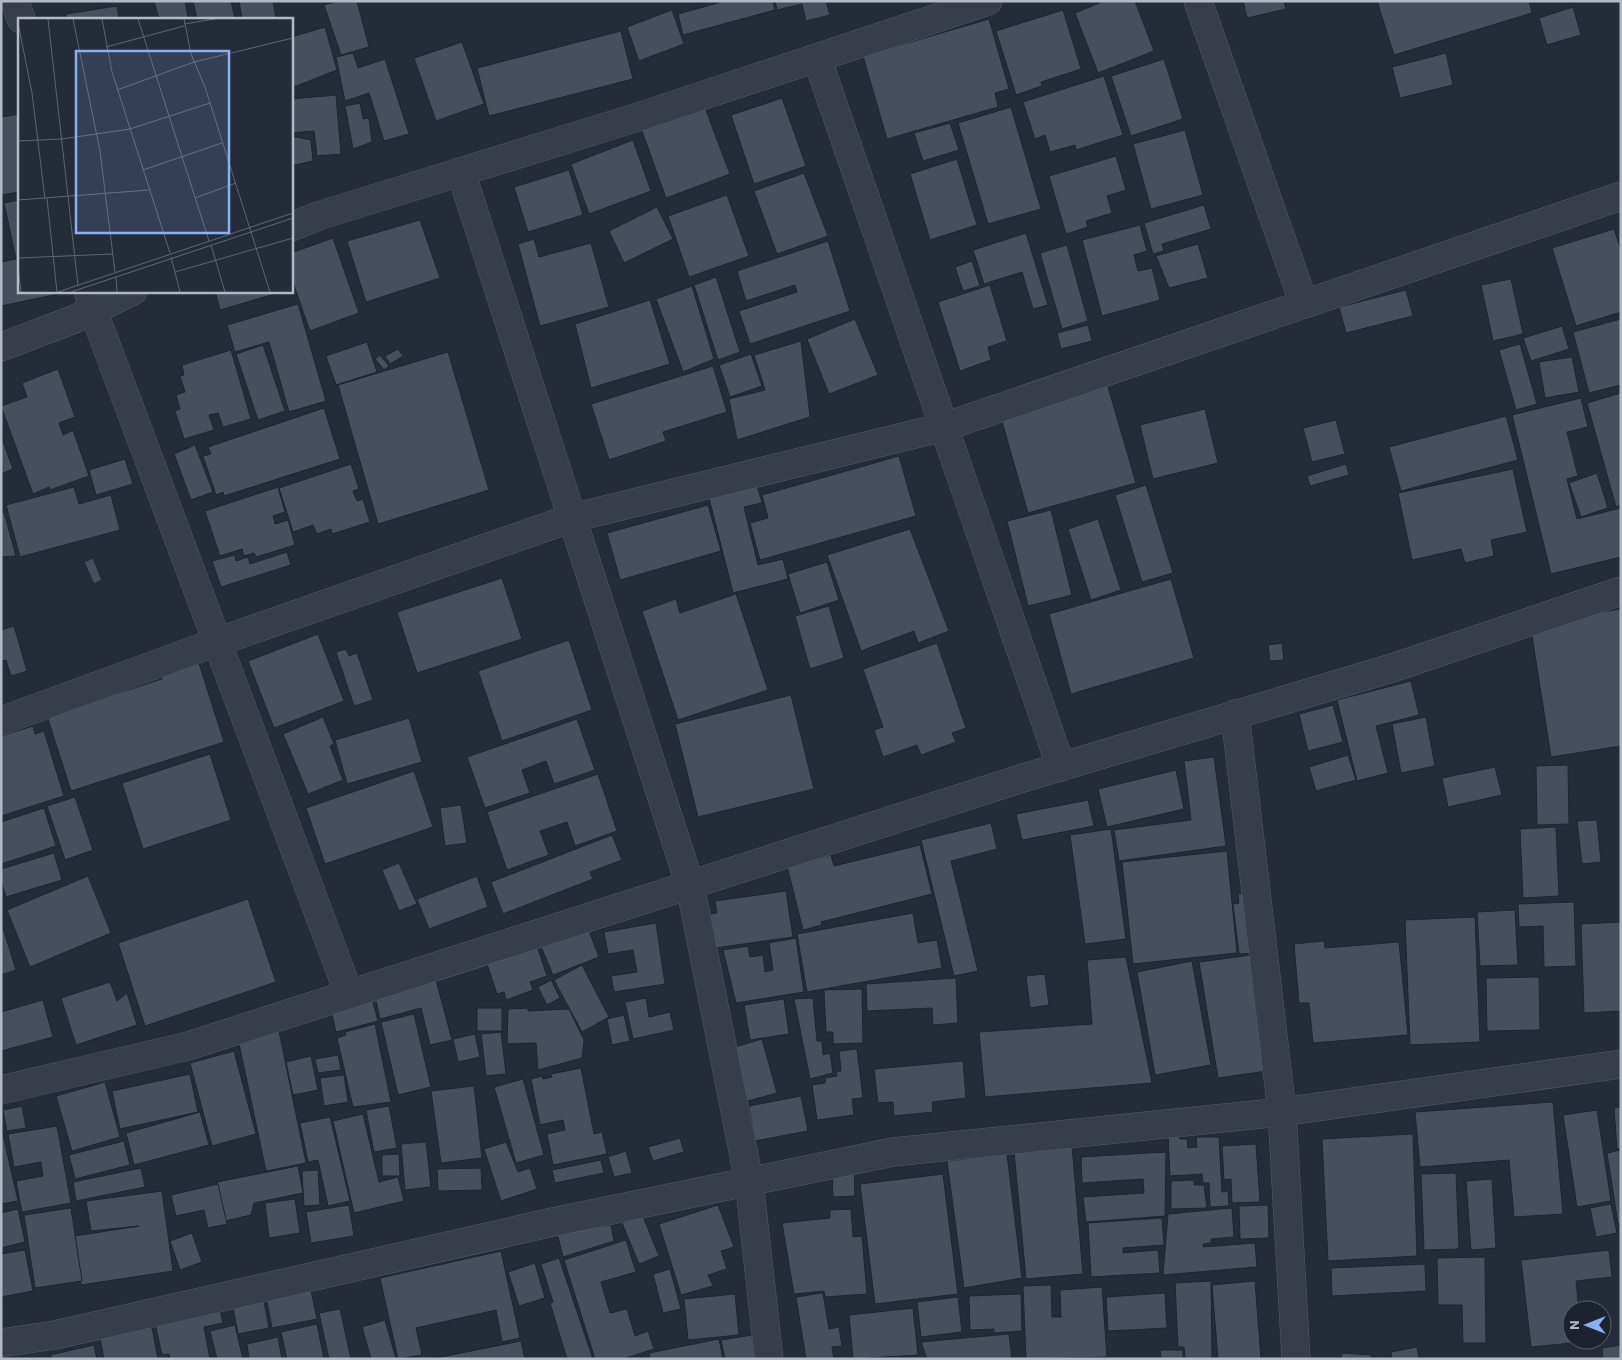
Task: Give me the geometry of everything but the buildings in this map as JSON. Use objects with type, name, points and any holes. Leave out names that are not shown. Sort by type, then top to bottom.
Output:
[{"type":"street","points":[[15,1],[20,18]]},
{"type":"street","points":[[292,227],[318,216],[635,118],[988,1]]},
{"type":"street","points":[[1198,1],[1304,304]]},
{"type":"street","points":[[817,58],[1061,767]]},
{"type":"street","points":[[461,172],[690,885],[748,1181],[770,1359]]},
{"type":"street","points":[[1,721],[217,642],[572,518],[944,427],[1621,196]]},
{"type":"street","points":[[1,347],[39,334],[90,301],[129,292]]},
{"type":"street","points":[[90,301],[348,994]]},
{"type":"street","points":[[1,1090],[188,1046],[1061,767],[1392,668],[1621,591]]},
{"type":"street","points":[[1235,714],[1282,1112],[1296,1359]]},
{"type":"street","points":[[1,1343],[55,1335],[543,1224],[893,1152],[1282,1112],[1621,1064]]}]
